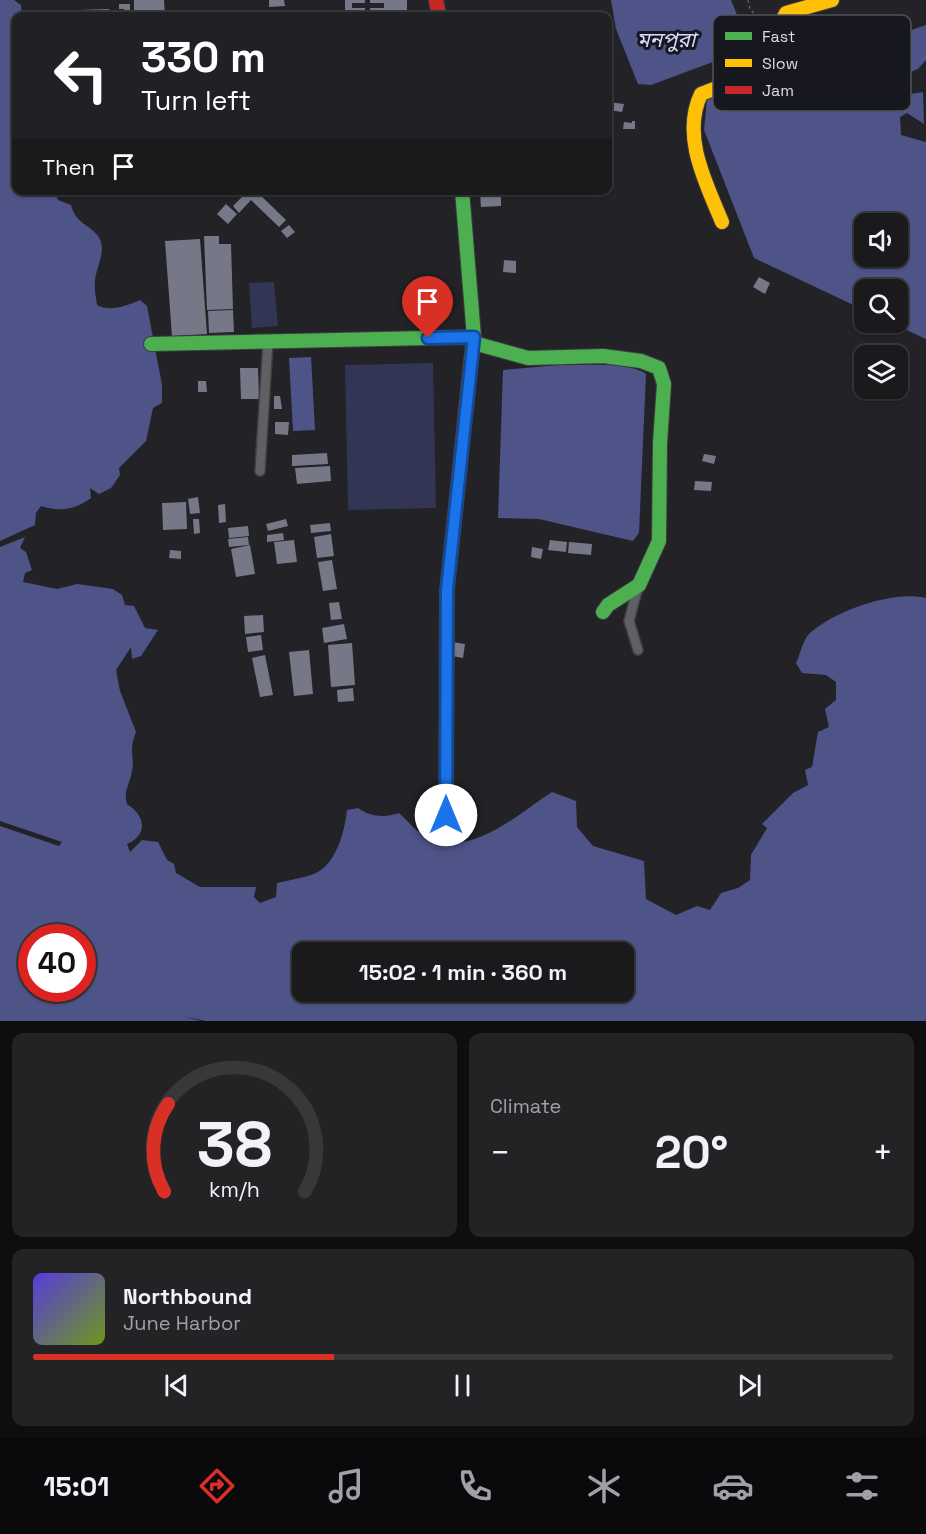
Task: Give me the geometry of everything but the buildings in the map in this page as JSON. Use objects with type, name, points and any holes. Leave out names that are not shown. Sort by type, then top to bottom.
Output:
[{"type":"street","points":[[785,15],[832,0]]},
{"type":"street","points":[[713,89],[701,94],[692,111],[694,139],[722,222]]},
{"type":"street","points":[[446,815],[447,590],[474,340],[462,195]]},
{"type":"street","points":[[151,344],[474,340],[528,358],[603,356],[641,361],[659,368],[664,384],[660,443],[659,541],[654,558],[630,607],[628,621],[638,650]]},
{"type":"street","points":[[260,471],[268,342]]},
{"type":"street","points":[[603,612],[608,605],[639,585]]},
{"type":"path","points":[[748,0],[750,9],[755,15]]},
{"type":"shaded area","points":[[274,282],[278,326],[252,328],[249,283]]},
{"type":"shaded area","points":[[433,363],[436,508],[348,510],[345,365]]},
{"type":"water","points":[[0,0],[14,0],[21,5],[22,12],[12,12],[12,195],[56,195],[58,200],[71,205],[79,220],[98,236],[102,247],[95,281],[97,305],[112,308],[140,300],[147,306],[162,385],[162,403],[153,408],[146,441],[119,468],[120,475],[111,488],[99,494],[90,488],[91,498],[73,507],[55,509],[41,506],[36,513],[35,525],[0,541]]},
{"type":"water","name":"মনপুরা","points":[[611,0],[731,0],[737,15],[713,15],[713,62],[651,85],[638,84],[616,29]]},
{"type":"water","points":[[926,25],[926,60],[918,69],[911,72],[911,30]]},
{"type":"water","points":[[923,92],[924,124],[907,113],[900,117],[901,135],[926,142],[926,339],[908,331],[908,279],[854,279],[854,305],[754,258],[704,130],[707,100],[713,98],[713,111],[911,111],[911,94]]},
{"type":"water","points":[[311,357],[315,430],[293,431],[289,358]]},
{"type":"water","points":[[559,365],[628,367],[646,374],[639,533],[633,541],[539,519],[498,518],[503,370]]},
{"type":"water","points":[[25,537],[20,548],[26,552],[32,570],[25,573],[23,582],[57,589],[77,584],[113,589],[122,595],[125,605],[134,606],[145,628],[158,630],[141,656],[132,659],[131,647],[116,670],[120,691],[136,732],[132,745],[133,765],[126,799],[127,804],[138,814],[142,825],[139,836],[127,844],[130,852],[142,840],[158,842],[167,860],[174,864],[176,873],[200,887],[256,887],[254,897],[260,903],[276,897],[277,883],[322,870],[338,846],[347,810],[358,808],[378,816],[399,813],[427,837],[443,842],[460,842],[493,831],[552,792],[576,801],[577,827],[593,846],[644,861],[646,899],[676,915],[697,906],[710,910],[721,893],[738,888],[750,880],[751,855],[767,828],[762,824],[793,793],[808,785],[805,770],[812,767],[818,732],[829,727],[825,709],[836,700],[836,682],[826,675],[802,673],[796,663],[809,634],[833,618],[864,604],[897,597],[926,598],[926,1021],[206,1021],[182,1016],[201,1021],[0,1021],[0,826],[59,846],[62,842],[0,821],[0,547]]},
{"type":"traffic: fast","points":[[462,195],[474,337],[471,361]]},
{"type":"traffic: fast","points":[[151,344],[474,337]]},
{"type":"traffic: fast","points":[[474,343],[528,358],[603,356],[641,361],[659,368],[664,384],[660,443],[659,541],[639,585],[608,605],[603,612]]},
{"type":"traffic: slow","points":[[785,15],[832,0]]},
{"type":"traffic: slow","points":[[713,89],[701,94],[694,126],[695,143],[703,175],[722,222]]},
{"type":"traffic: jam","points":[[436,0],[438,12]]},
{"type":"traffic: jam","points":[[446,815],[447,590],[471,361]]},
{"type":"route","points":[[428,338],[474,337],[447,590],[446,815]]}]
